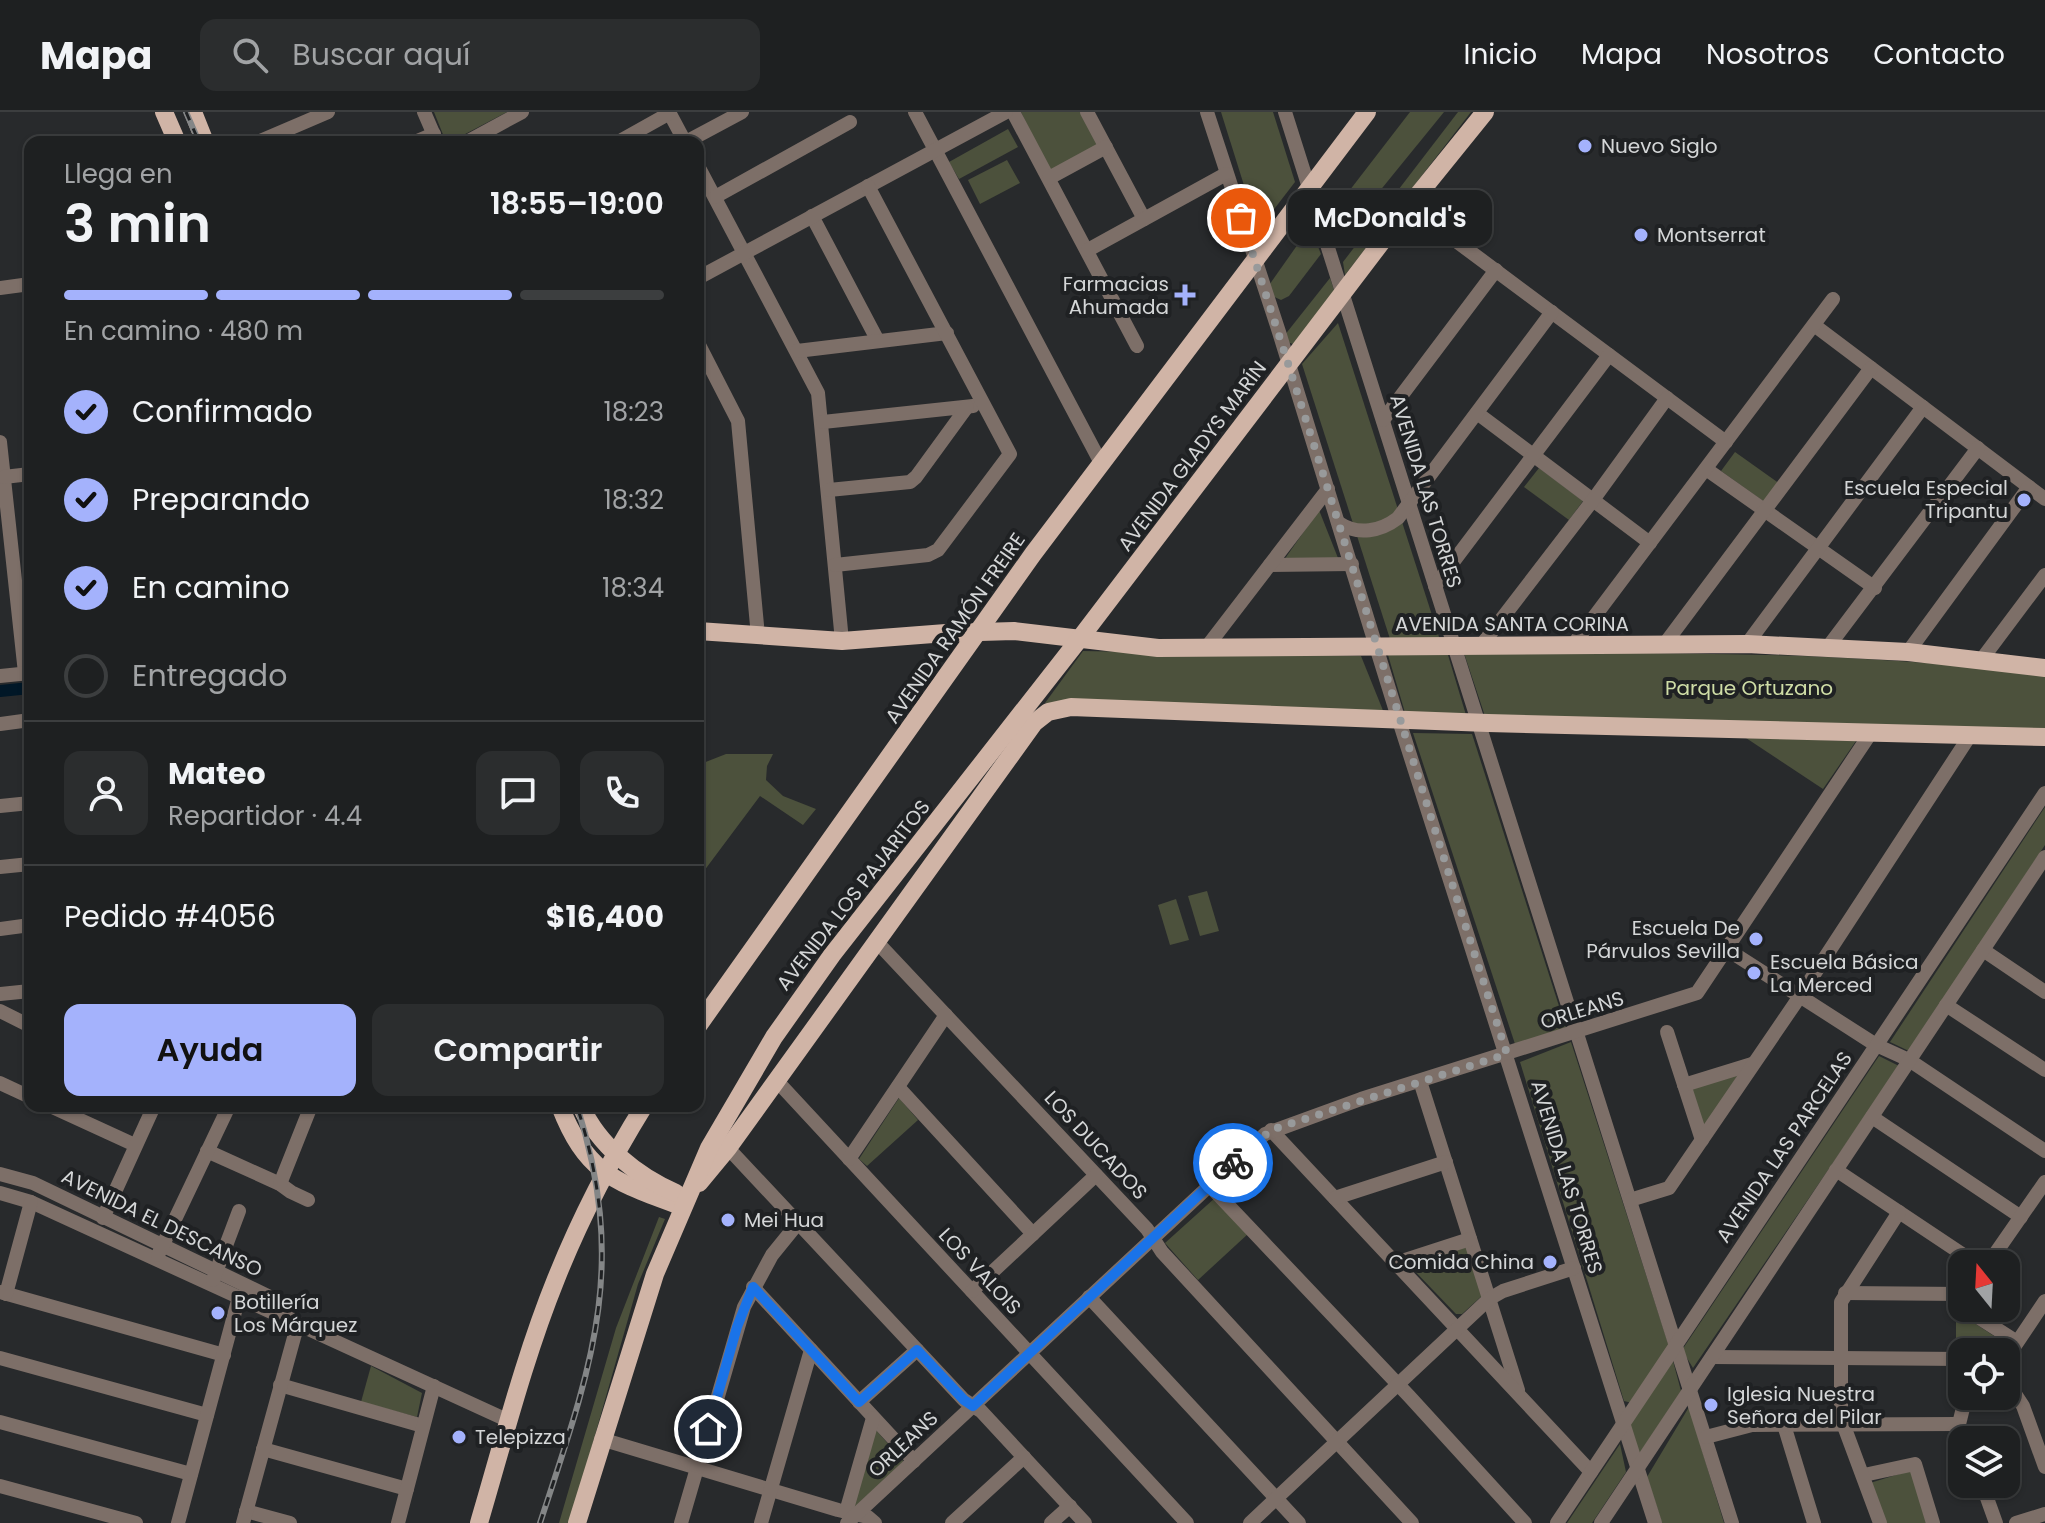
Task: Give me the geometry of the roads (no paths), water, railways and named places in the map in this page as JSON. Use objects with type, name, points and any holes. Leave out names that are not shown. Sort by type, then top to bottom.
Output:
[{"type":"main road","points":[[164,112],[174,136]]},
{"type":"main road","points":[[193,112],[203,136]]},
{"type":"main road","points":[[1255,261],[1367,112]]},
{"type":"main road","name":"AVENIDA GLADYS MARÍN","points":[[1081,637],[1409,206],[1485,112]]},
{"type":"main road","name":"AVENIDA RAMÓN FREIRE","points":[[704,1018],[1101,463],[1255,261]]},
{"type":"main road","name":"AVENIDA SANTA CORINA","points":[[704,632],[842,641],[1014,631],[1081,637],[1141,647],[1206,648],[1747,644],[1908,652],[2045,668]]},
{"type":"main road","points":[[946,633],[958,640],[962,656]]},
{"type":"main road","name":"AVENIDA LOS PAJARITOS","points":[[577,1523],[647,1296],[684,1202],[709,1148],[743,1087],[791,1013],[858,922],[1081,637]]},
{"type":"main road","name":"AVENIDA LOS PAJARITOS","points":[[684,1202],[777,1081],[1034,723],[1054,709],[1397,714]]},
{"type":"main road","points":[[1397,714],[2045,737]]},
{"type":"main road","points":[[563,1112],[578,1146],[606,1174],[684,1202]]},
{"type":"main road","points":[[584,1112],[594,1130],[616,1153],[684,1202]]},
{"type":"main road","points":[[479,1523],[555,1281],[616,1153],[640,1112]]},
{"type":"street","points":[[272,136],[328,112]]},
{"type":"street","points":[[424,112],[434,136]]},
{"type":"street","points":[[478,136],[522,112]]},
{"type":"street","points":[[697,136],[742,112]]},
{"type":"street","points":[[915,112],[1101,463]]},
{"type":"street","points":[[704,275],[1006,112]]},
{"type":"street","points":[[1013,112],[1137,346]]},
{"type":"street","points":[[1087,112],[1144,219]]},
{"type":"street","name":"AVENIDA LAS TORRES","points":[[1207,112],[1655,1523]]},
{"type":"street","name":"AVENIDA LAS TORRES","points":[[1285,112],[1732,1523]]},
{"type":"street","points":[[629,136],[670,113],[683,136]]},
{"type":"street","points":[[715,197],[850,122]]},
{"type":"street","points":[[1049,178],[1106,147]]},
{"type":"street","points":[[1088,250],[1226,174]]},
{"type":"street","points":[[704,181],[815,385],[823,422],[842,641]]},
{"type":"street","points":[[835,565],[928,555],[938,550],[1010,454],[868,186]]},
{"type":"street","points":[[1409,206],[1726,442]]},
{"type":"street","points":[[812,216],[878,341]]},
{"type":"street","points":[[1383,420],[1496,270]]},
{"type":"street","points":[[0,288],[24,285]]},
{"type":"street","points":[[1573,645],[1833,299]]},
{"type":"street","points":[[1339,523],[1354,531],[1370,530],[1393,521],[1552,312]]},
{"type":"street","points":[[1814,325],[2045,499]]},
{"type":"street","points":[[797,351],[947,333]]},
{"type":"street","points":[[704,355],[738,421],[758,636]]},
{"type":"street","points":[[1435,586],[1609,355]]},
{"type":"street","points":[[1664,645],[1871,368]]},
{"type":"street","points":[[1480,647],[1667,398]]},
{"type":"street","points":[[823,422],[985,405]]},
{"type":"street","points":[[829,490],[910,482],[967,407]]},
{"type":"street","points":[[1747,644],[1923,407]]},
{"type":"street","points":[[1477,413],[1650,543]]},
{"type":"street","points":[[0,442],[24,640]]},
{"type":"street","points":[[1828,647],[1978,448]]},
{"type":"street","points":[[1706,469],[1875,588]]},
{"type":"street","points":[[4,477],[24,475]]},
{"type":"street","points":[[1908,652],[2029,487]]},
{"type":"street","points":[[1206,648],[1328,489]]},
{"type":"street","points":[[1270,565],[1352,564]]},
{"type":"street","points":[[1982,659],[2045,575]]},
{"type":"street","points":[[0,676],[24,673]]},
{"type":"street","points":[[0,724],[24,721]]},
{"type":"street","name":"ORLEANS","points":[[850,1516],[914,1461],[1271,1130],[1693,996],[1703,987],[1728,950],[1872,731]]},
{"type":"street","points":[[1630,1200],[1669,1188],[1971,734]]},
{"type":"street","name":"AVENIDA LAS PARCELAS","points":[[1557,1523],[2045,793]]},
{"type":"street","points":[[0,806],[24,804]]},
{"type":"street","points":[[1601,1523],[2045,857]]},
{"type":"street","points":[[0,867],[24,865]]},
{"type":"street","points":[[0,929],[24,926]]},
{"type":"street","name":"LOS DUCADOS","points":[[876,941],[1096,1175],[1162,1252],[1412,1523]]},
{"type":"street","points":[[1728,950],[1876,1045],[1909,1060],[2045,1151]]},
{"type":"street","points":[[1983,950],[2045,992]]},
{"type":"street","points":[[0,994],[24,992]]},
{"type":"street","points":[[1946,1005],[2045,1070]]},
{"type":"street","points":[[0,1011],[24,1023]]},
{"type":"street","points":[[849,1159],[946,1015]]},
{"type":"street","points":[[1667,1032],[1702,1140]]},
{"type":"street","points":[[1684,1085],[1752,1064]]},
{"type":"street","name":"LOS VALOIS","points":[[777,1081],[1187,1523]]},
{"type":"street","points":[[1420,1081],[1520,1396]]},
{"type":"street","points":[[0,1083],[24,1094]]},
{"type":"street","points":[[898,1087],[1033,1234]]},
{"type":"street","points":[[63,1112],[135,1145]]},
{"type":"street","points":[[103,1218],[151,1112]]},
{"type":"street","points":[[159,1252],[226,1112]]},
{"type":"street","points":[[280,1184],[309,1112]]},
{"type":"street","points":[[1872,1117],[2021,1217]]},
{"type":"street","points":[[1271,1130],[1591,1472]]},
{"type":"street","points":[[728,1148],[964,1400],[981,1411],[1085,1523]]},
{"type":"street","points":[[207,1151],[308,1200]]},
{"type":"street","points":[[1335,1198],[1446,1162]]},
{"type":"street","points":[[1836,1170],[1956,1250]]},
{"type":"street","name":"AVENIDA EL DESCANSO","points":[[0,1174],[33,1183],[103,1218],[159,1252]]},
{"type":"street","points":[[972,1291],[1096,1175]]},
{"type":"street","points":[[1998,1250],[2045,1182]]},
{"type":"street","points":[[1209,1185],[1525,1523]]},
{"type":"street","name":"AVENIDA EL DESCANSO","points":[[0,1193],[31,1202],[159,1252],[214,1278],[270,1297],[298,1323]]},
{"type":"street","points":[[31,1202],[3,1293],[224,1355]]},
{"type":"street","points":[[214,1278],[239,1211]]},
{"type":"street","points":[[1880,1523],[1841,1418],[1841,1302],[1899,1212]]},
{"type":"street","points":[[681,1523],[737,1327],[753,1287],[772,1255],[798,1223]]},
{"type":"street","points":[[1396,1263],[1470,1239]]},
{"type":"street","points":[[1250,1523],[1489,1299],[1503,1291],[1574,1268]]},
{"type":"street","name":"AVENIDA EL DESCANSO","points":[[214,1278],[239,1297],[509,1421]]},
{"type":"street","points":[[753,1287],[914,1461]]},
{"type":"street","points":[[1845,1293],[1948,1299]]},
{"type":"street","points":[[178,1523],[239,1297]]},
{"type":"street","points":[[1089,1297],[1299,1523]]},
{"type":"street","points":[[2020,1339],[2039,1321],[2045,1301]]},
{"type":"street","points":[[1991,1322],[2012,1338]]},
{"type":"street","points":[[290,1523],[245,1517],[298,1323]]},
{"type":"street","points":[[761,1523],[811,1350]]},
{"type":"street","points":[[859,1402],[917,1350]]},
{"type":"street","points":[[1712,1357],[1948,1359]]},
{"type":"street","points":[[0,1358],[207,1415]]},
{"type":"street","points":[[280,1385],[423,1426]]},
{"type":"street","points":[[398,1523],[434,1386]]},
{"type":"street","points":[[2020,1401],[2045,1467]]},
{"type":"street","points":[[1706,1437],[1742,1426],[1959,1424],[1962,1410]]},
{"type":"street","points":[[850,1516],[873,1418]]},
{"type":"street","points":[[0,1422],[191,1474]]},
{"type":"street","points":[[1784,1425],[1814,1523]]},
{"type":"street","points":[[601,1439],[850,1516],[868,1517],[875,1523]]},
{"type":"street","points":[[263,1449],[407,1489]]},
{"type":"street","points":[[952,1523],[1024,1457]]},
{"type":"street","points":[[1864,1475],[1915,1464],[1933,1523]]},
{"type":"street","points":[[0,1486],[136,1523]]},
{"type":"street","points":[[1987,1498],[1996,1523]]},
{"type":"street","points":[[1051,1523],[1070,1506]]},
{"type":"street","points":[[2016,1523],[2045,1514]]},
{"type":"waterway","points":[[0,691],[24,689]]},
{"type":"railway","points":[[186,112],[196,136]]},
{"type":"railway","points":[[540,1523],[588,1366],[602,1269],[600,1218],[592,1164],[579,1112]]},
{"type":"place","name":"Nuevo Siglo","points":[[1585,146]]},
{"type":"place","name":"McDonald's","points":[[1241,218]]},
{"type":"place","name":"Montserrat","points":[[1641,235]]},
{"type":"place","name":"Farmacias Ahumada","points":[[1185,295]]},
{"type":"place","name":"Escuela Especial Tripantu","points":[[2024,500]]},
{"type":"place","name":"Escuela De Párvulos Sevilla","points":[[1756,939]]},
{"type":"place","name":"Escuela Básica La Merced","points":[[1754,973]]},
{"type":"place","name":"Mei Hua","points":[[728,1220]]},
{"type":"place","name":"Comida China","points":[[1550,1262]]},
{"type":"place","name":"Botillería Los Márquez","points":[[218,1313]]},
{"type":"place","name":"Iglesia Nuestra Señora del Pilar","points":[[1711,1405]]},
{"type":"place","name":"Telepizza","points":[[459,1437]]},
{"type":"park label","name":"Parque Ortuzano","points":[[1749,688]]}]
